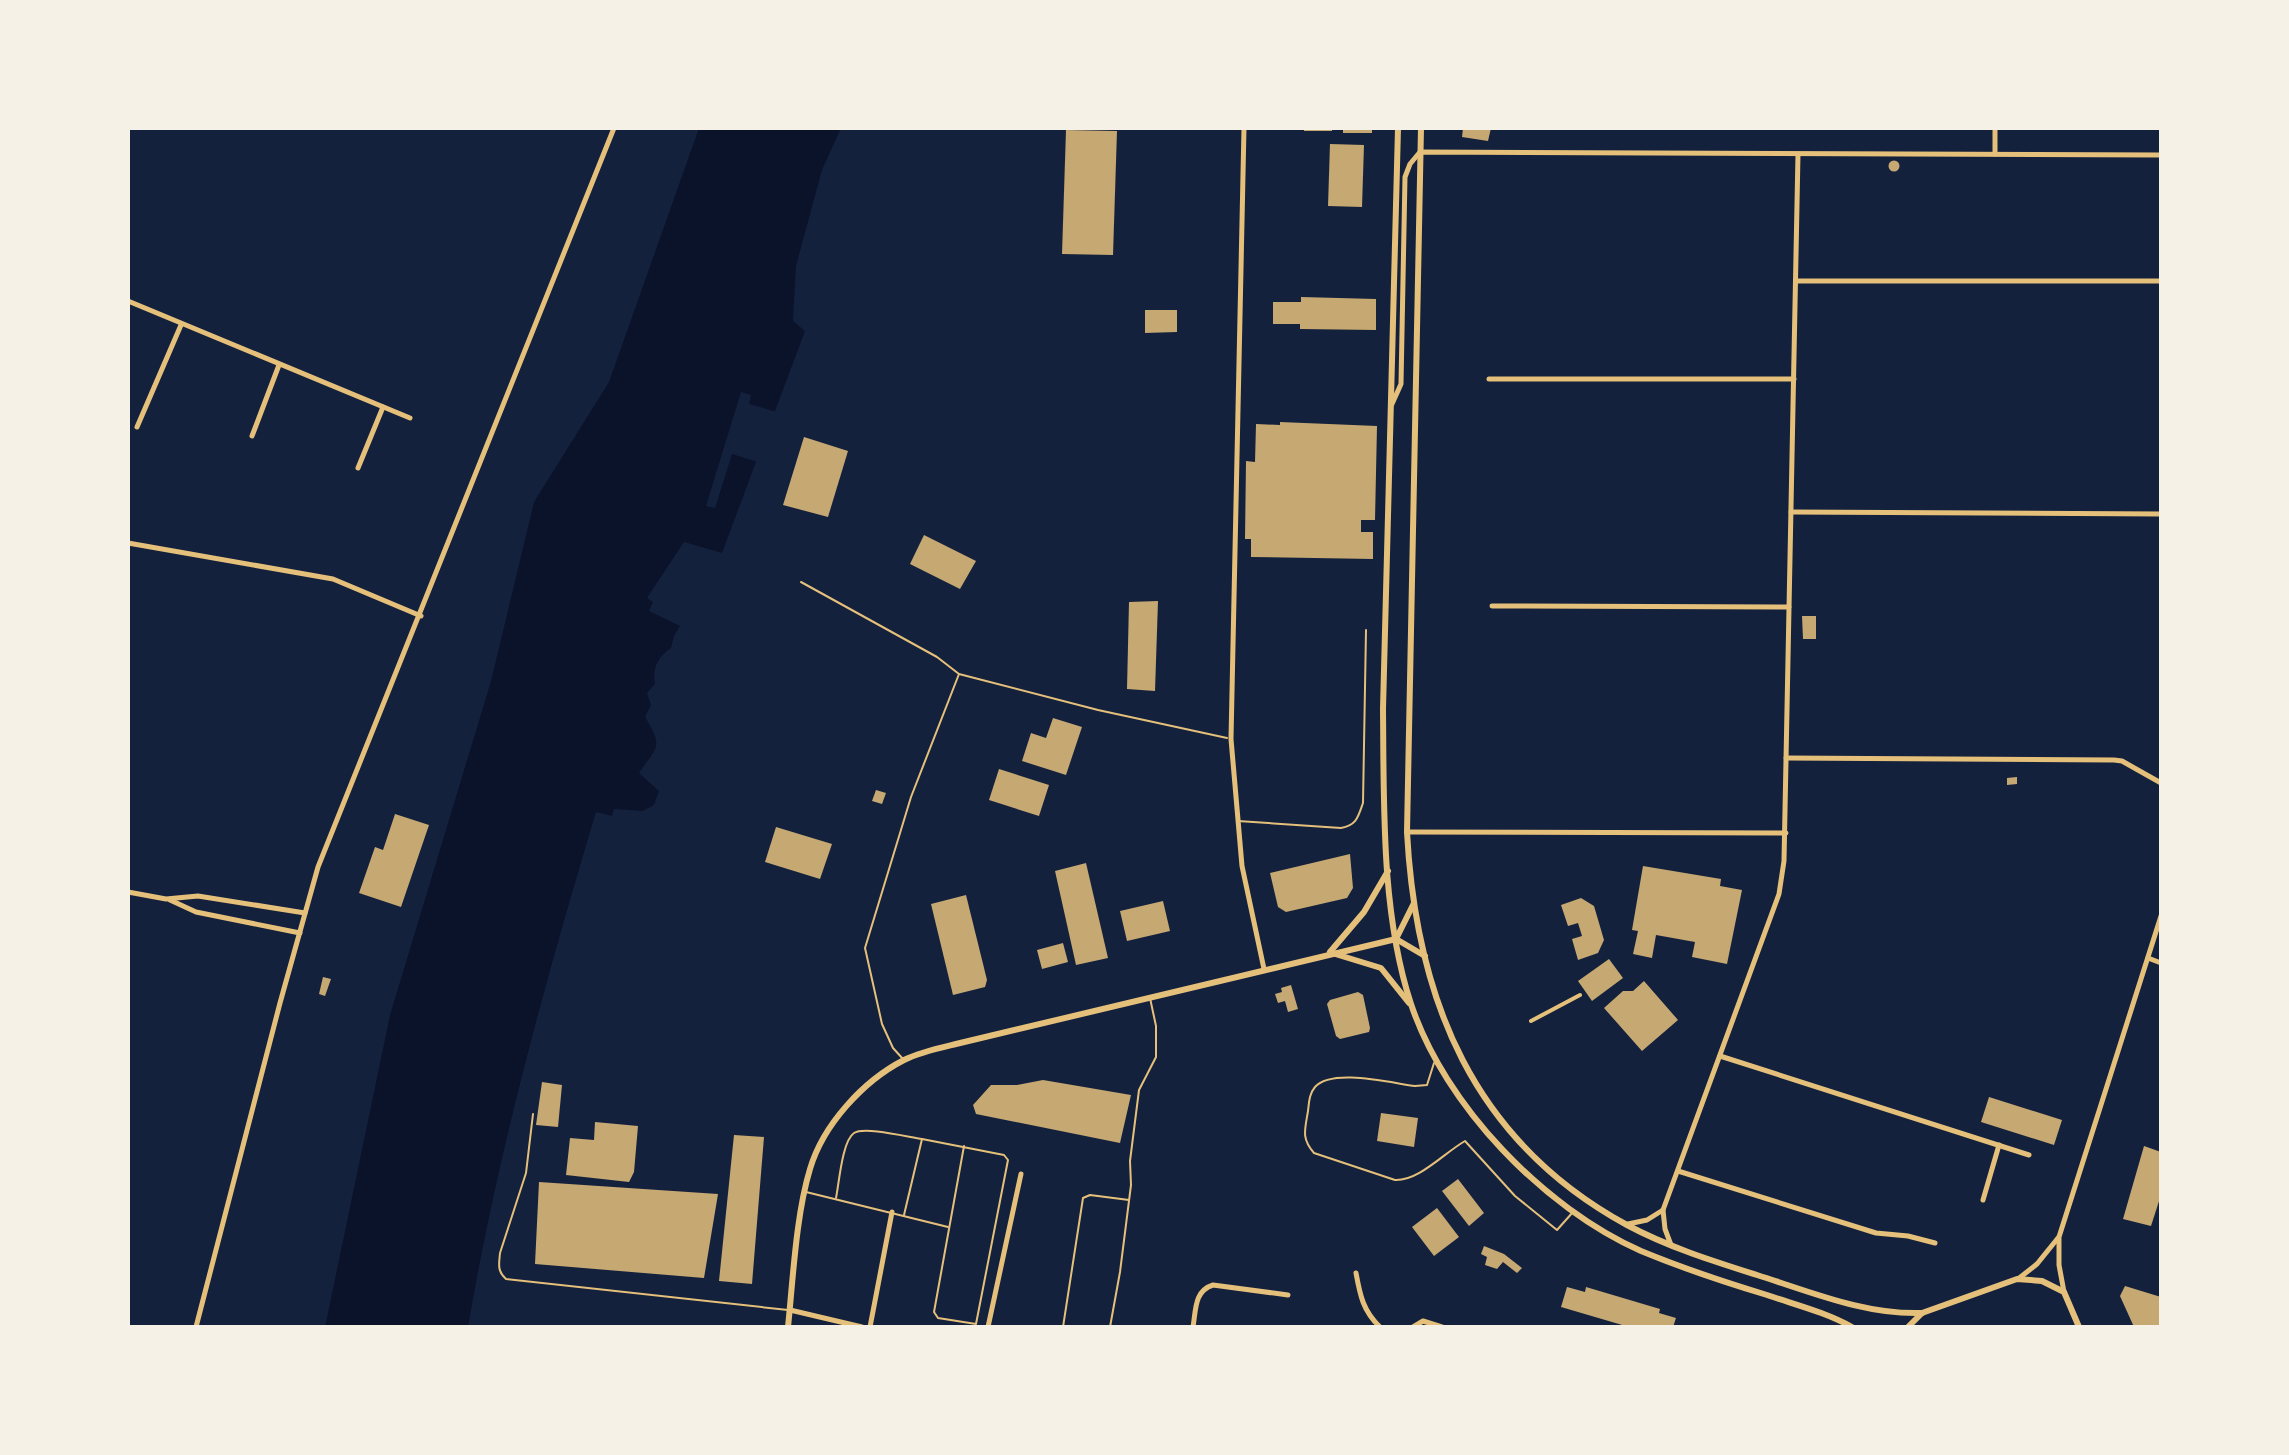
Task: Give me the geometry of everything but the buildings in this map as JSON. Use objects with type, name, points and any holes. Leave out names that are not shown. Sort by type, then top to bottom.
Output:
[{"type":"street","points":[[196,1327],[318,867],[614,128]]},
{"type":"street","points":[[1244,128],[1231,739],[1242,866],[1264,969]]},
{"type":"street","points":[[1398,128],[1383,709],[1388,871],[1396,939],[1412,1006],[1436,1058],[1469,1110],[1504,1153],[1537,1184],[1573,1211],[1638,1249],[1700,1274],[1832,1316],[1852,1327]]},
{"type":"street","points":[[1421,128],[1407,832],[1414,903],[1434,995],[1454,1045],[1482,1097],[1535,1160],[1594,1205],[1627,1224],[1671,1245],[1733,1268],[1870,1310],[1897,1314],[1922,1313],[2017,1279],[2037,1264],[2059,1237]]},
{"type":"street","points":[[1995,128],[1995,154]]},
{"type":"street","points":[[1390,410],[1401,384],[1405,177],[1410,164],[1420,152]]},
{"type":"street","points":[[1420,152],[2161,155]]},
{"type":"street","points":[[1671,1245],[1663,1210],[1779,894],[1786,833],[1798,154]]},
{"type":"street","points":[[1796,281],[2161,281]]},
{"type":"street","points":[[128,301],[410,418]]},
{"type":"street","points":[[137,427],[181,325]]},
{"type":"street","points":[[252,436],[279,365]]},
{"type":"street","points":[[1489,379],[1794,379]]},
{"type":"street","points":[[358,468],[383,407]]},
{"type":"street","points":[[1791,512],[2161,514]]},
{"type":"street","points":[[128,543],[333,579],[421,616]]},
{"type":"street","points":[[1492,606],[1789,607]]},
{"type":"street","points":[[1786,758],[2114,760],[2122,761],[2161,783]]},
{"type":"street","points":[[1407,832],[1786,833]]},
{"type":"street","points":[[1330,953],[1370,904],[1388,871]]},
{"type":"street","points":[[128,892],[166,899],[196,912],[300,933]]},
{"type":"street","points":[[166,899],[198,896],[305,913]]},
{"type":"street","points":[[1396,939],[1414,903]]},
{"type":"street","points":[[2079,1327],[2064,1292],[2059,1265],[2059,1237],[2161,916]]},
{"type":"street","points":[[788,1327],[805,1191],[818,1149],[831,1126],[850,1103],[903,1060],[931,1050],[1396,939],[1425,956]]},
{"type":"street","points":[[1330,953],[1381,968],[1412,1006]]},
{"type":"street","points":[[2148,958],[2161,963]]},
{"type":"street","points":[[1531,1021],[1580,995]]},
{"type":"street","points":[[1720,1056],[2029,1155]]},
{"type":"street","points":[[1983,1200],[1999,1145]]},
{"type":"street","points":[[1678,1171],[1876,1233],[1935,1243]]},
{"type":"street","points":[[988,1326],[1021,1174]]},
{"type":"street","points":[[1627,1224],[1647,1220],[1663,1210]]},
{"type":"street","points":[[870,1327],[892,1212]]},
{"type":"street","points":[[1356,1273],[1360,1300],[1380,1327]]},
{"type":"street","points":[[2017,1279],[2042,1281],[2064,1292]]},
{"type":"street","points":[[1193,1327],[1198,1295],[1204,1287],[1213,1285],[1288,1295]]},
{"type":"street","points":[[790,1310],[862,1327]]},
{"type":"street","points":[[1908,1327],[1922,1313]]},
{"type":"street","points":[[1413,1327],[1423,1321],[1442,1327]]},
{"type":"lane","points":[[801,582],[937,657],[959,674],[1089,708],[1231,739]]},
{"type":"lane","points":[[1237,821],[1341,828],[1357,821],[1363,803],[1366,630]]},
{"type":"lane","points":[[903,1060],[893,1048],[882,1024],[865,948],[911,797],[959,674]]},
{"type":"lane","points":[[1110,1327],[1131,1185],[1130,1161],[1139,1090],[1156,1057],[1156,1026],[1150,997]]},
{"type":"lane","points":[[1436,1058],[1427,1085],[1344,1077],[1317,1084],[1311,1094],[1304,1132],[1306,1143],[1314,1153],[1395,1180],[1405,1180],[1465,1141],[1515,1196],[1557,1230],[1573,1211]]},
{"type":"lane","points":[[533,1114],[526,1173],[500,1253],[499,1267],[506,1279],[790,1310]]},
{"type":"lane","points":[[836,1198],[847,1141],[854,1132],[863,1130],[922,1139],[964,1146],[1004,1155],[1009,1165],[976,1324],[938,1318],[934,1312],[964,1146]]},
{"type":"lane","points":[[904,1215],[922,1139]]},
{"type":"lane","points":[[805,1191],[949,1227]]},
{"type":"lane","points":[[1063,1327],[1083,1198],[1090,1195],[1129,1200]]},
{"type":"water","points":[[699,128],[841,128],[822,170],[796,266],[793,321],[805,331],[722,553],[684,542],[647,598],[653,602],[649,611],[680,626],[671,648],[657,663],[655,684],[647,693],[651,705],[645,717],[655,735],[656,746],[639,773],[659,791],[654,805],[643,811],[614,809],[612,816],[596,812],[524,1068],[493,1197],[468,1327],[325,1327],[390,1015],[491,681],[534,502],[609,382]]},
{"type":"pier","points":[[741,392],[751,395],[749,404],[780,413],[761,463],[732,454],[715,508],[706,506]]}]
